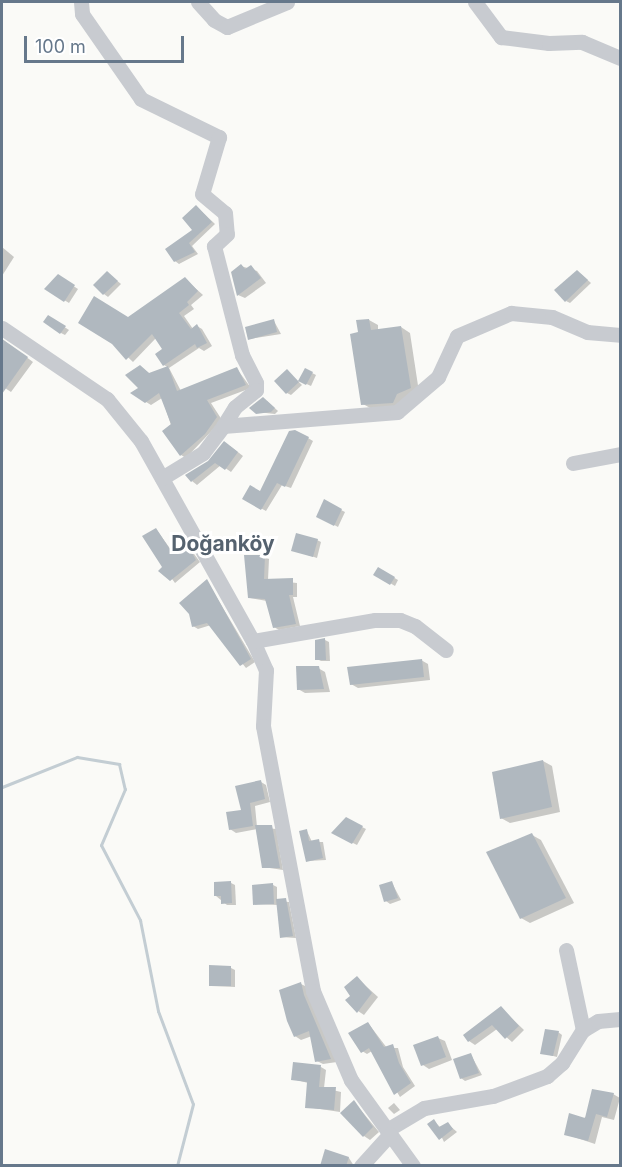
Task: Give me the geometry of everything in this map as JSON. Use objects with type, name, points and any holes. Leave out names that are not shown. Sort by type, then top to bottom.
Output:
[{"type":"street","points":[[81,2],[82,14],[141,99],[219,137],[202,194],[225,213],[227,234],[214,246],[242,355],[256,383],[256,390],[235,407],[203,453],[162,478]]},
{"type":"street","points":[[198,2],[213,20],[227,27],[287,2]]},
{"type":"street","points":[[475,2],[501,37],[549,43],[582,42],[621,58]]},
{"type":"street","points":[[223,426],[397,412],[417,391],[438,378],[457,336],[511,313],[552,317],[586,332],[621,335]]},
{"type":"street","points":[[2,328],[107,399],[141,441],[254,641],[266,670],[263,726],[313,991],[351,1080],[413,1166]]},
{"type":"street","points":[[573,463],[621,453]]},
{"type":"street","points":[[254,641],[375,620],[400,620],[415,626],[446,650]]},
{"type":"street","points":[[566,950],[583,1030]]},
{"type":"street","points":[[361,1166],[388,1132],[424,1108],[492,1096],[547,1076],[562,1063],[583,1030],[598,1021],[621,1019]]},
{"type":"building","points":[[196,205],[212,222],[189,243],[195,252],[174,262],[165,249],[192,230],[182,218]]},
{"type":"building","points":[[241,264],[245,269],[251,265],[261,278],[237,296],[231,272]]},
{"type":"building","points":[[577,270],[588,280],[565,302],[554,290]]},
{"type":"building","points":[[107,271],[118,281],[103,295],[93,285]]},
{"type":"building","points":[[58,274],[75,285],[64,302],[44,289]]},
{"type":"building","points":[[185,277],[198,291],[187,302],[189,305],[179,313],[191,329],[197,324],[207,343],[197,348],[195,344],[163,366],[155,354],[162,349],[152,334],[126,360],[112,344],[78,323],[94,296],[128,317]]},
{"type":"building","points":[[48,315],[66,326],[60,334],[43,322]]},
{"type":"building","points":[[274,319],[277,332],[248,340],[245,327]]},
{"type":"building","points":[[369,319],[371,330],[401,326],[411,388],[397,394],[393,403],[361,405],[350,334],[358,332],[356,320]]},
{"type":"building","points":[[2,339],[28,357],[2,394]]},
{"type":"building","points":[[140,365],[149,373],[168,366],[177,391],[237,367],[246,385],[207,400],[217,417],[205,434],[180,456],[162,431],[171,424],[159,393],[145,403],[130,393],[138,388],[125,375]]},
{"type":"building","points":[[305,368],[313,372],[306,385],[298,381]]},
{"type":"building","points":[[287,369],[299,382],[286,394],[274,381]]},
{"type":"building","points":[[263,397],[275,408],[271,412],[256,414],[249,408]]},
{"type":"building","points":[[295,430],[309,437],[285,487],[277,483],[261,510],[242,499],[250,485],[260,491],[289,431]]},
{"type":"building","points":[[224,441],[238,452],[225,470],[215,463],[191,482],[185,475],[208,461]]},
{"type":"building","points":[[324,499],[342,509],[334,526],[316,517]]},
{"type":"building","points":[[156,528],[173,554],[186,542],[196,560],[170,581],[158,571],[162,567],[142,536]]},
{"type":"building","points":[[296,533],[318,539],[313,557],[291,551]]},
{"type":"building","points":[[244,555],[265,555],[264,579],[293,578],[293,595],[289,595],[296,624],[273,628],[265,599],[248,598]]},
{"type":"building","points":[[378,567],[395,577],[390,585],[373,575]]},
{"type":"building","points":[[207,579],[251,659],[240,666],[207,623],[192,627],[189,614],[179,603]]},
{"type":"building","points":[[325,638],[326,660],[315,660],[315,640]]},
{"type":"building","points":[[422,659],[424,677],[350,685],[347,667]]},
{"type":"building","points":[[296,666],[319,666],[324,689],[297,690]]},
{"type":"building","points":[[543,760],[552,807],[500,819],[492,772]]},
{"type":"building","points":[[261,780],[265,799],[250,803],[253,826],[229,830],[226,812],[241,810],[235,786]]},
{"type":"building","points":[[346,817],[363,826],[352,844],[331,833]]},
{"type":"building","points":[[255,825],[272,825],[280,868],[262,868]]},
{"type":"building","points":[[307,829],[309,841],[319,839],[323,858],[306,862],[299,831]]},
{"type":"building","points":[[532,833],[566,898],[520,919],[486,852]]},
{"type":"building","points":[[231,881],[232,903],[221,904],[221,896],[214,896],[214,882]]},
{"type":"building","points":[[392,881],[398,898],[384,902],[379,885]]},
{"type":"building","points":[[273,883],[274,904],[253,905],[252,885]]},
{"type":"building","points":[[286,898],[293,936],[280,938],[276,899]]},
{"type":"building","points":[[209,965],[231,966],[231,986],[209,986]]},
{"type":"building","points":[[357,976],[372,993],[357,1013],[345,1000],[350,996],[344,987]]},
{"type":"building","points":[[301,982],[304,995],[331,1059],[315,1062],[309,1031],[294,1037],[287,1021],[279,990]]},
{"type":"building","points":[[501,1006],[519,1026],[505,1039],[492,1025],[468,1042],[463,1035]]},
{"type":"building","points":[[368,1022],[384,1047],[393,1044],[399,1063],[411,1083],[394,1095],[369,1048],[361,1053],[348,1033]]},
{"type":"building","points":[[545,1029],[559,1031],[553,1056],[540,1054]]},
{"type":"building","points":[[438,1036],[446,1057],[421,1066],[413,1045]]},
{"type":"building","points":[[471,1053],[479,1073],[460,1079],[453,1059]]},
{"type":"building","points":[[293,1062],[321,1065],[319,1087],[336,1087],[334,1110],[305,1108],[307,1082],[291,1080]]},
{"type":"building","points":[[592,1089],[614,1093],[607,1117],[596,1114],[588,1141],[564,1135],[569,1113],[585,1118]]},
{"type":"building","points":[[354,1100],[373,1127],[363,1137],[340,1113]]},
{"type":"building","points":[[434,1119],[439,1127],[448,1122],[453,1129],[439,1140],[427,1124]]},
{"type":"building","points":[[325,1149],[349,1157],[346,1166],[320,1166]]},
{"type":"waterway","points":[[2,787],[77,757],[119,764],[125,789],[101,845],[140,920],[158,1011],[193,1104],[177,1166]]},
{"type":"district","name":"Doğanköy","points":[[223,544]]}]
